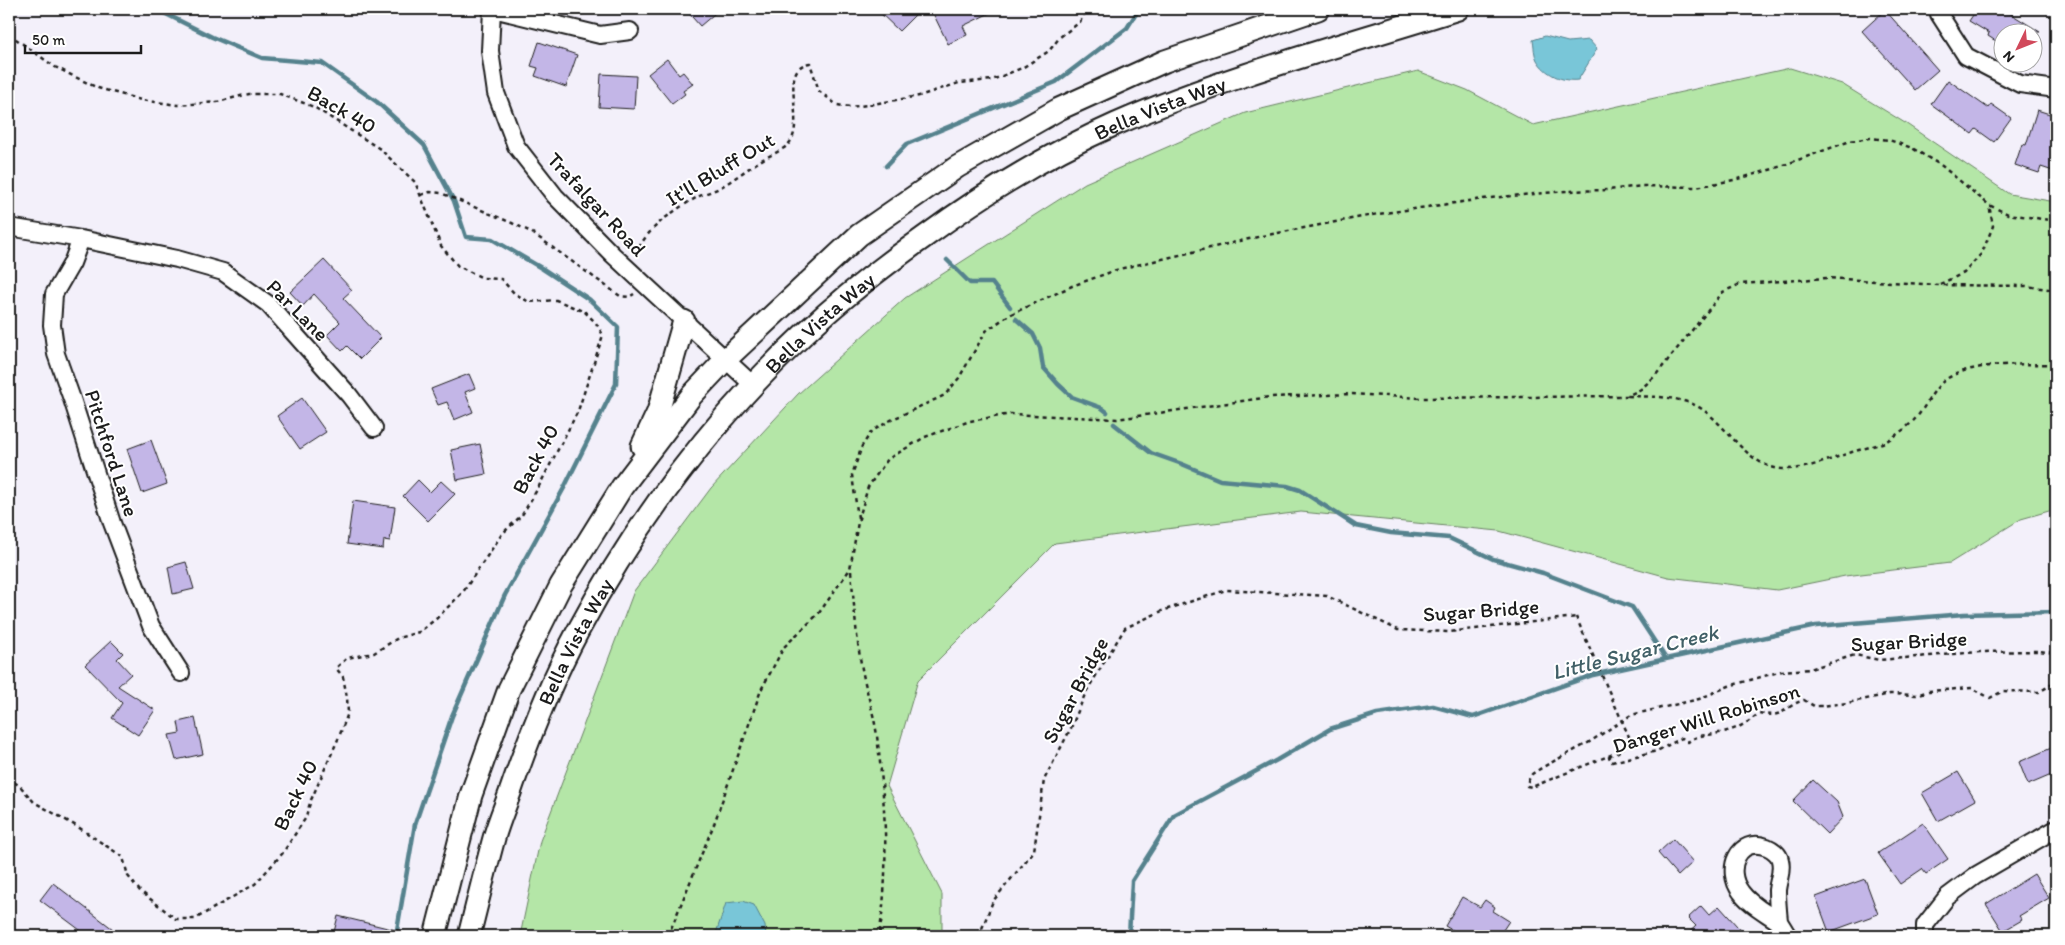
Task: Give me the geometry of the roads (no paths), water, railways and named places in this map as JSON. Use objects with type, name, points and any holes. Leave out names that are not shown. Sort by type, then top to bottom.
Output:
[{"type":"main road","name":"Bella Vista Way","points":[[435,936],[471,795],[509,689],[560,585],[622,487],[692,396],[725,360],[859,235],[957,167],[1059,109],[1165,61],[1318,9]]},
{"type":"main road","name":"Bella Vista Way","points":[[469,936],[495,836],[523,755],[545,700],[578,631],[636,532],[706,440],[753,385],[805,333],[870,276],[963,208],[1038,163],[1114,125],[1222,82],[1458,9]]},
{"type":"main road","points":[[622,487],[658,412],[684,321]]},
{"type":"street","points":[[493,9],[600,35],[630,31]]},
{"type":"street","name":"Trafalgar Road","points":[[493,9],[490,51],[496,93],[516,146],[555,196],[753,385]]},
{"type":"street","points":[[1940,9],[1939,14],[1966,56],[2020,84],[2056,89]]},
{"type":"street","name":"Par Lane","points":[[9,227],[177,259],[223,272],[268,304],[349,395],[374,428]]},
{"type":"street","name":"Pitchford Lane","points":[[80,239],[72,263],[54,294],[52,325],[56,354],[112,522],[152,626],[181,673]]},
{"type":"street","points":[[1925,936],[1925,925],[1947,897],[1982,871],[2056,829]]},
{"type":"street","points":[[1758,843],[1772,848],[1780,858],[1782,872],[1777,889],[1784,929],[1740,891],[1734,876],[1733,865],[1738,855],[1746,846],[1758,843]]},
{"type":"water","points":[[1545,36],[1568,42],[1589,40],[1597,49],[1578,80],[1560,78],[1549,73],[1540,65],[1535,56],[1533,40]]},
{"type":"water","points":[[743,901],[754,905],[765,926],[766,936],[715,936],[726,903]]},
{"type":"waterway","points":[[156,9],[212,37],[262,58],[322,63],[377,102],[424,145],[454,201],[466,237],[492,239],[543,269],[590,300],[618,327],[616,384],[564,488],[505,595],[452,716],[415,824],[396,936]]},
{"type":"waterway","points":[[886,166],[907,144],[1056,82],[1127,28],[1139,9]]},
{"type":"waterway","points":[[947,260],[970,283],[992,283],[1010,307]]},
{"type":"waterway","points":[[1016,319],[1033,334],[1040,348],[1043,367],[1058,384],[1072,397],[1102,408],[1107,412]]},
{"type":"waterway","points":[[1114,424],[1151,453],[1220,480],[1287,486],[1300,490],[1356,526],[1391,533],[1449,538],[1493,559],[1543,573],[1632,607],[1666,659]]},
{"type":"waterway","name":"Little Sugar Creek","points":[[1129,936],[1132,881],[1174,815],[1277,760],[1330,729],[1377,714],[1433,706],[1473,717],[1593,675],[1816,626],[1964,614],[2056,612]]}]
